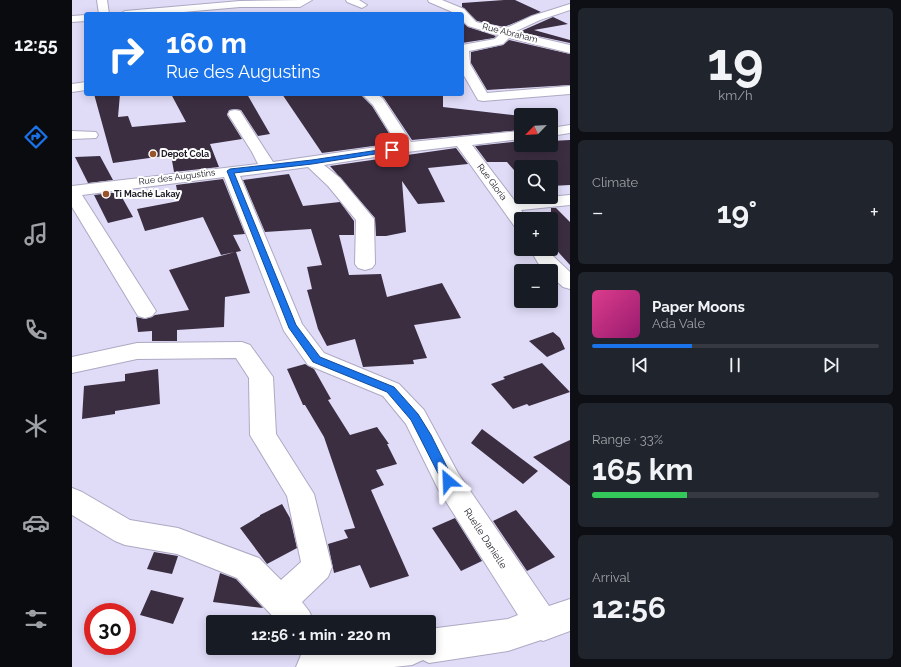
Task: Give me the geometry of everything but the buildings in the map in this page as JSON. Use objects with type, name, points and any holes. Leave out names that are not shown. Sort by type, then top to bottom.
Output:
[{"type":"street","points":[[102,0],[104,12]]},
{"type":"street","points":[[351,0],[362,4]]},
{"type":"street","name":"Rue Abraham","points":[[432,0],[461,12]]},
{"type":"street","points":[[148,12],[240,4],[304,6]]},
{"type":"street","points":[[464,49],[499,42],[508,34],[510,30],[536,18],[570,7]]},
{"type":"street","name":"Rue Abraham","points":[[464,15],[472,24],[570,49]]},
{"type":"street","points":[[72,19],[84,18]]},
{"type":"street","points":[[464,64],[483,97],[570,90]]},
{"type":"street","points":[[72,88],[84,86]]},
{"type":"street","points":[[371,96],[378,102],[407,147]]},
{"type":"street","points":[[235,114],[260,152],[267,166]]},
{"type":"street","points":[[558,131],[570,129]]},
{"type":"street","points":[[72,135],[91,135]]},
{"type":"street","name":"Rue des Augustins","points":[[72,192],[267,166],[312,162],[407,147],[514,136]]},
{"type":"street","name":"Rue Gloria","points":[[462,142],[514,213]]},
{"type":"street","points":[[312,162],[334,182],[365,219],[365,264]]},
{"type":"street","name":"Ruelle Danielle","points":[[230,171],[292,326],[316,360],[390,390],[415,417],[448,481],[557,620]]},
{"type":"street","points":[[72,192],[145,311]]},
{"type":"street","points":[[509,206],[570,200]]},
{"type":"street","points":[[543,256],[570,283]]},
{"type":"street","points":[[72,365],[136,351],[242,350],[261,377],[263,435],[300,494],[317,568],[289,612],[248,568],[178,542],[124,532],[72,500]]},
{"type":"street","points":[[436,645],[508,635],[557,620]]},
{"type":"street","points":[[321,659],[357,655]]},
{"type":"place","name":"Depot Cola","points":[[153,154]]},
{"type":"place","name":"Ti Maché Lakay","points":[[106,194]]},
{"type":"route","points":[[392,150],[312,162],[230,171],[292,326],[316,360],[390,390],[415,417],[448,481]]}]
